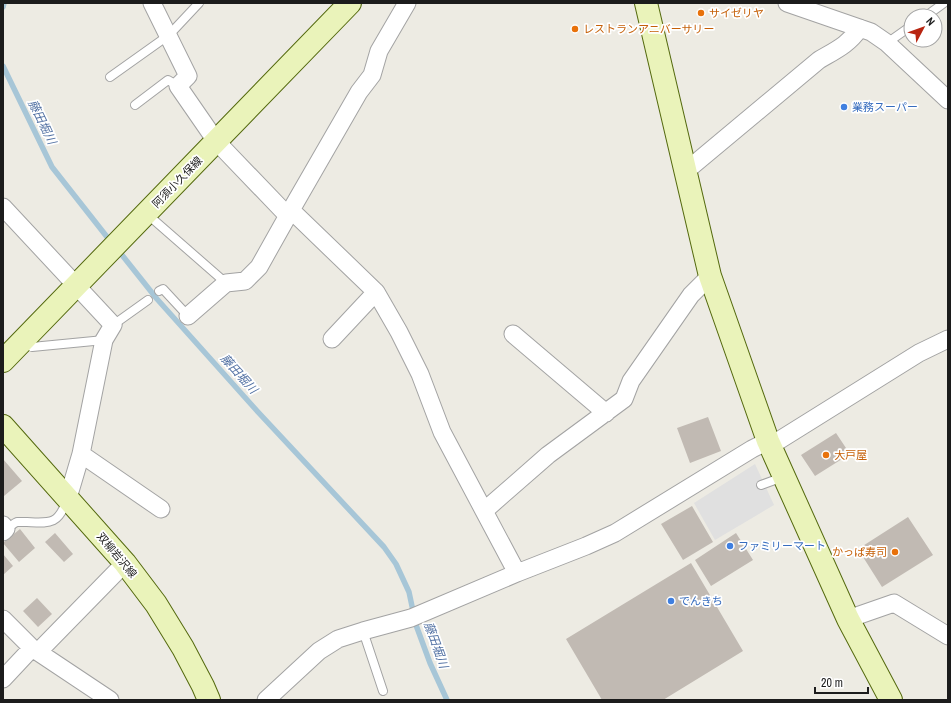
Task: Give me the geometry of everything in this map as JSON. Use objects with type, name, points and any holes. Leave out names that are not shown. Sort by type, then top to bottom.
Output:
[{"type":"street","points":[[152,3],[188,76],[178,86],[216,141],[289,213],[376,292],[399,332],[420,374],[442,432],[517,573]]},
{"type":"street","name":"阿須小久保線","points":[[3,361],[350,3]]},
{"type":"street","points":[[188,316],[226,283],[245,281],[259,267],[359,92],[372,75],[379,51],[406,3]]},
{"type":"street","points":[[646,3],[710,276],[769,443],[848,619],[891,700]]},
{"type":"street","points":[[803,6],[870,32],[887,43],[948,100]]},
{"type":"street","points":[[686,171],[819,60],[847,43],[853,38],[860,28]]},
{"type":"street","points":[[3,207],[113,325],[104,340],[81,454],[68,498]]},
{"type":"street","points":[[484,511],[548,456],[624,399],[631,381],[691,295],[710,276]]},
{"type":"street","points":[[332,339],[376,292]]},
{"type":"street","points":[[513,334],[606,413]]},
{"type":"street","points":[[266,700],[319,651],[338,639],[418,615],[614,533],[752,449],[769,443],[918,354],[948,339]]},
{"type":"street","name":"双柳岩沢線","points":[[7,437],[68,498],[125,562],[156,604],[183,648],[209,700]]},
{"type":"street","points":[[81,454],[161,508]]},
{"type":"street","points":[[3,679],[35,650],[125,562]]},
{"type":"street","points":[[848,619],[894,603],[948,636]]},
{"type":"street","points":[[3,619],[35,650],[110,700]]},
{"type":"lane","points":[[110,77],[169,35],[199,3]]},
{"type":"lane","points":[[887,43],[903,32]]},
{"type":"lane","points":[[135,104],[168,80],[178,86]]},
{"type":"lane","points":[[146,213],[226,283]]},
{"type":"lane","points":[[159,292],[163,289],[188,316]]},
{"type":"lane","points":[[113,325],[148,300]]},
{"type":"lane","points":[[32,348],[104,340]]},
{"type":"lane","points":[[761,485],[784,477]]},
{"type":"lane","points":[[4,528],[16,522],[47,523],[54,521],[60,516],[68,498]]},
{"type":"lane","points":[[363,631],[383,691]]},
{"type":"shaded area","points":[[755,464],[774,505],[715,540],[694,503]]},
{"type":"building","points":[[708,417],[721,451],[690,463],[677,428]]},
{"type":"building","name":"大戸屋","points":[[836,433],[850,454],[815,476],[801,455]]},
{"type":"building","points":[[3,459],[22,481],[4,496],[3,495]]},
{"type":"building","points":[[692,506],[713,542],[683,560],[661,524]]},
{"type":"building","name":"かっぱ寿司","points":[[908,517],[933,555],[882,587],[858,549]]},
{"type":"building","points":[[20,529],[35,548],[19,562],[3,543]]},
{"type":"building","points":[[55,533],[73,554],[64,562],[45,542]]},
{"type":"building","name":"ファミリーマート","points":[[736,533],[753,560],[711,586],[695,560]]},
{"type":"building","points":[[3,554],[13,566],[3,575]]},
{"type":"building","name":"でんきち","points":[[691,563],[743,651],[663,700],[602,700],[566,639]]},
{"type":"building","points":[[37,598],[52,614],[38,627],[23,611]]},
{"type":"waterway","name":"藤田堀川","points":[[3,7],[4,3]]},
{"type":"waterway","name":"藤田堀川","points":[[3,66],[52,167],[111,242]]},
{"type":"waterway","name":"藤田堀川","points":[[118,250],[157,299],[258,412],[384,547],[396,564],[409,592],[416,625],[430,663],[447,700]]},
{"type":"place","name":"サイゼリヤ","points":[[701,13]]},
{"type":"place","name":"レストランアニバーサリー","points":[[575,29]]},
{"type":"place","name":"業務スーパー","points":[[844,107]]},
{"type":"place","name":"大戸屋","points":[[826,455]]},
{"type":"place","name":"ファミリーマート","points":[[730,546]]},
{"type":"place","name":"かっぱ寿司","points":[[895,552]]},
{"type":"place","name":"でんきち","points":[[671,601]]}]
